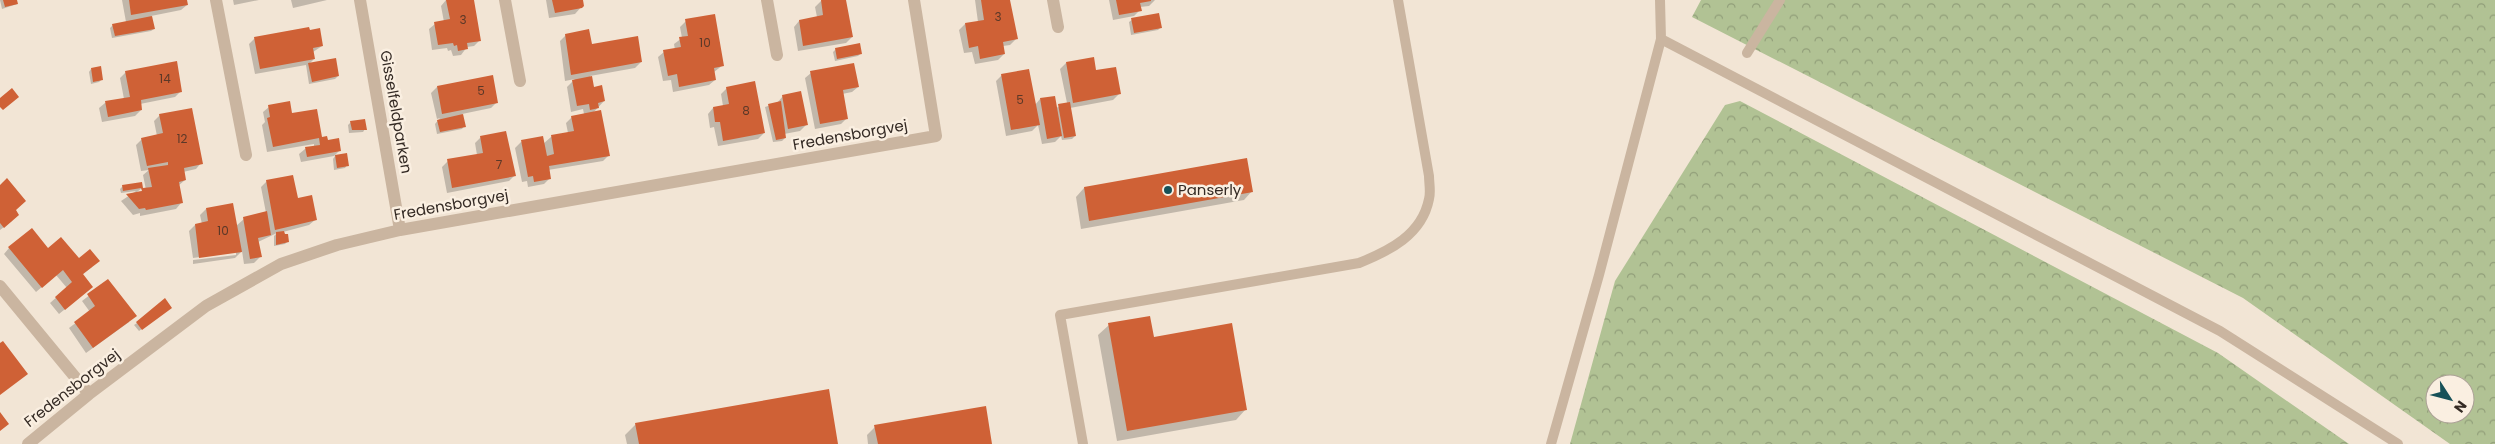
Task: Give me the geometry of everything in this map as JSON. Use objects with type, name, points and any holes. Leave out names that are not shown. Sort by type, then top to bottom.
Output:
[{"type":"street","points":[[216,0],[246,154]]},
{"type":"street","name":"Gisselfeldparken","points":[[360,0],[400,230]]},
{"type":"street","points":[[505,0],[520,81]]},
{"type":"street","points":[[767,0],[777,55]]},
{"type":"street","name":"Fredensborgvej","points":[[28,444],[89,394],[206,306],[281,264],[337,245],[400,230],[936,136],[914,0]]},
{"type":"street","points":[[1053,0],[1058,27]]},
{"type":"street","points":[[0,286],[89,394]]},
{"type":"lane","points":[[1083,444],[1060,315],[1359,262],[1385,253],[1408,237],[1422,218],[1429,199],[1429,176],[1398,0]]},
{"type":"lane","points":[[1550,444],[1599,275],[1661,38],[1660,0]]},
{"type":"lane","points":[[1747,53],[1780,0]]},
{"type":"lane","points":[[1661,38],[2220,331],[2398,444]]},
{"type":"green space","points":[[1701,0],[2495,0],[2495,444],[2450,444],[2243,298],[1692,17]]},
{"type":"green space","points":[[1740,101],[2218,353],[2349,444],[1570,444],[1615,281],[1725,105]]},
{"type":"building","points":[[3,0],[17,0],[18,4],[5,7]]},
{"type":"building","points":[[129,0],[187,0],[188,5],[131,15]]},
{"type":"building","points":[[446,0],[474,0],[481,41],[467,43],[468,49],[458,51],[457,45],[454,46],[453,43],[438,45],[434,22],[450,19]]},
{"type":"building","points":[[552,0],[583,0],[584,6],[555,13]]},
{"type":"building","points":[[821,0],[846,0],[853,37],[803,46],[799,20],[823,15]]},
{"type":"building","points":[[981,0],[1010,0],[1018,39],[1003,42],[1005,54],[980,59],[978,46],[969,48],[965,23],[984,20]]},
{"type":"building","points":[[1116,0],[1151,1],[1140,3],[1142,11],[1119,15]]},
{"type":"building","points":[[1159,13],[1162,28],[1134,33],[1131,18]]},
{"type":"building","points":[[715,14],[724,66],[714,68],[716,80],[679,87],[677,74],[668,76],[663,50],[681,47],[679,37],[688,36],[685,19]]},
{"type":"building","points":[[152,16],[155,29],[115,36],[112,24]]},
{"type":"building","points":[[309,27],[310,30],[320,28],[323,46],[313,48],[315,59],[260,69],[254,37]]},
{"type":"building","points":[[589,29],[592,44],[638,36],[642,62],[571,75],[565,34]]},
{"type":"building","points":[[860,43],[862,54],[837,59],[835,48]]},
{"type":"building","points":[[1094,57],[1096,70],[1116,67],[1121,94],[1073,103],[1066,62]]},
{"type":"building","points":[[336,58],[339,76],[312,82],[308,63]]},
{"type":"building","points":[[177,61],[182,92],[141,100],[142,110],[108,117],[105,101],[130,97],[125,71]]},
{"type":"building","points":[[854,63],[859,87],[843,90],[848,119],[820,124],[810,71]]},
{"type":"building","points":[[101,66],[103,80],[93,82],[91,68]]},
{"type":"building","points":[[1029,69],[1040,125],[1011,130],[1001,74]]},
{"type":"building","points":[[493,75],[498,103],[442,114],[437,86]]},
{"type":"building","points":[[592,76],[594,87],[602,85],[605,101],[598,103],[599,108],[590,110],[589,104],[577,106],[572,80]]},
{"type":"building","points":[[755,81],[765,133],[723,141],[720,122],[715,122],[713,107],[729,104],[726,87]]},
{"type":"building","points":[[12,88],[19,97],[3,110],[0,107],[0,98]]},
{"type":"building","points":[[801,91],[808,125],[788,129],[782,95]]},
{"type":"building","points":[[1055,96],[1062,136],[1047,139],[1040,98]]},
{"type":"building","points":[[290,101],[292,113],[317,109],[322,137],[327,136],[328,140],[339,138],[341,151],[307,157],[305,147],[320,145],[319,138],[273,147],[267,118],[270,117],[268,105]]},
{"type":"building","points":[[781,101],[786,138],[776,140],[768,104]]},
{"type":"building","points":[[1070,102],[1076,136],[1064,138],[1058,104]]},
{"type":"building","points":[[192,108],[203,164],[184,168],[186,180],[179,182],[183,203],[146,210],[145,208],[139,209],[126,194],[142,191],[141,188],[123,191],[122,185],[142,182],[143,188],[152,187],[148,168],[168,165],[168,162],[147,166],[141,138],[163,133],[159,114]]},
{"type":"building","points":[[601,110],[610,156],[549,166],[551,179],[534,182],[533,176],[528,177],[521,140],[543,136],[547,156],[554,154],[551,135],[574,131],[571,116]]},
{"type":"building","points":[[463,114],[466,127],[440,132],[437,120]]},
{"type":"building","points":[[365,119],[367,130],[352,130],[350,121]]},
{"type":"building","points":[[506,131],[516,176],[452,188],[447,159],[483,153],[480,136]]},
{"type":"building","points":[[347,153],[349,166],[337,168],[335,155]]},
{"type":"building","name":"Panserly","points":[[1247,158],[1253,192],[1089,221],[1084,187]]},
{"type":"building","points":[[293,175],[298,198],[312,195],[317,220],[275,230],[266,180]]},
{"type":"building","points":[[7,178],[26,201],[16,210],[19,215],[4,228],[0,223],[0,185]]},
{"type":"building","points":[[233,203],[242,252],[199,258],[195,224],[208,221],[206,208]]},
{"type":"building","points":[[267,211],[271,235],[258,238],[262,257],[250,259],[243,217]]},
{"type":"building","points":[[32,228],[48,248],[61,237],[79,258],[90,249],[100,261],[83,274],[93,287],[65,310],[55,297],[72,282],[63,270],[42,288],[8,247]]},
{"type":"building","points":[[284,231],[285,234],[288,234],[289,242],[276,245],[276,232]]},
{"type":"building","points":[[108,279],[137,316],[93,348],[74,322],[95,306],[87,294]]},
{"type":"building","points":[[165,298],[172,308],[142,330],[136,322]]},
{"type":"building","points":[[1150,316],[1154,337],[1232,323],[1247,410],[1127,431],[1108,323]]},
{"type":"building","points":[[3,341],[28,374],[0,395],[0,343]]},
{"type":"building","points":[[829,389],[838,444],[639,444],[635,423]]},
{"type":"building","points":[[986,406],[992,444],[878,444],[874,425]]},
{"type":"building","points":[[0,412],[9,424],[0,431]]},
{"type":"place","name":"Panserly","points":[[1168,190]]}]
